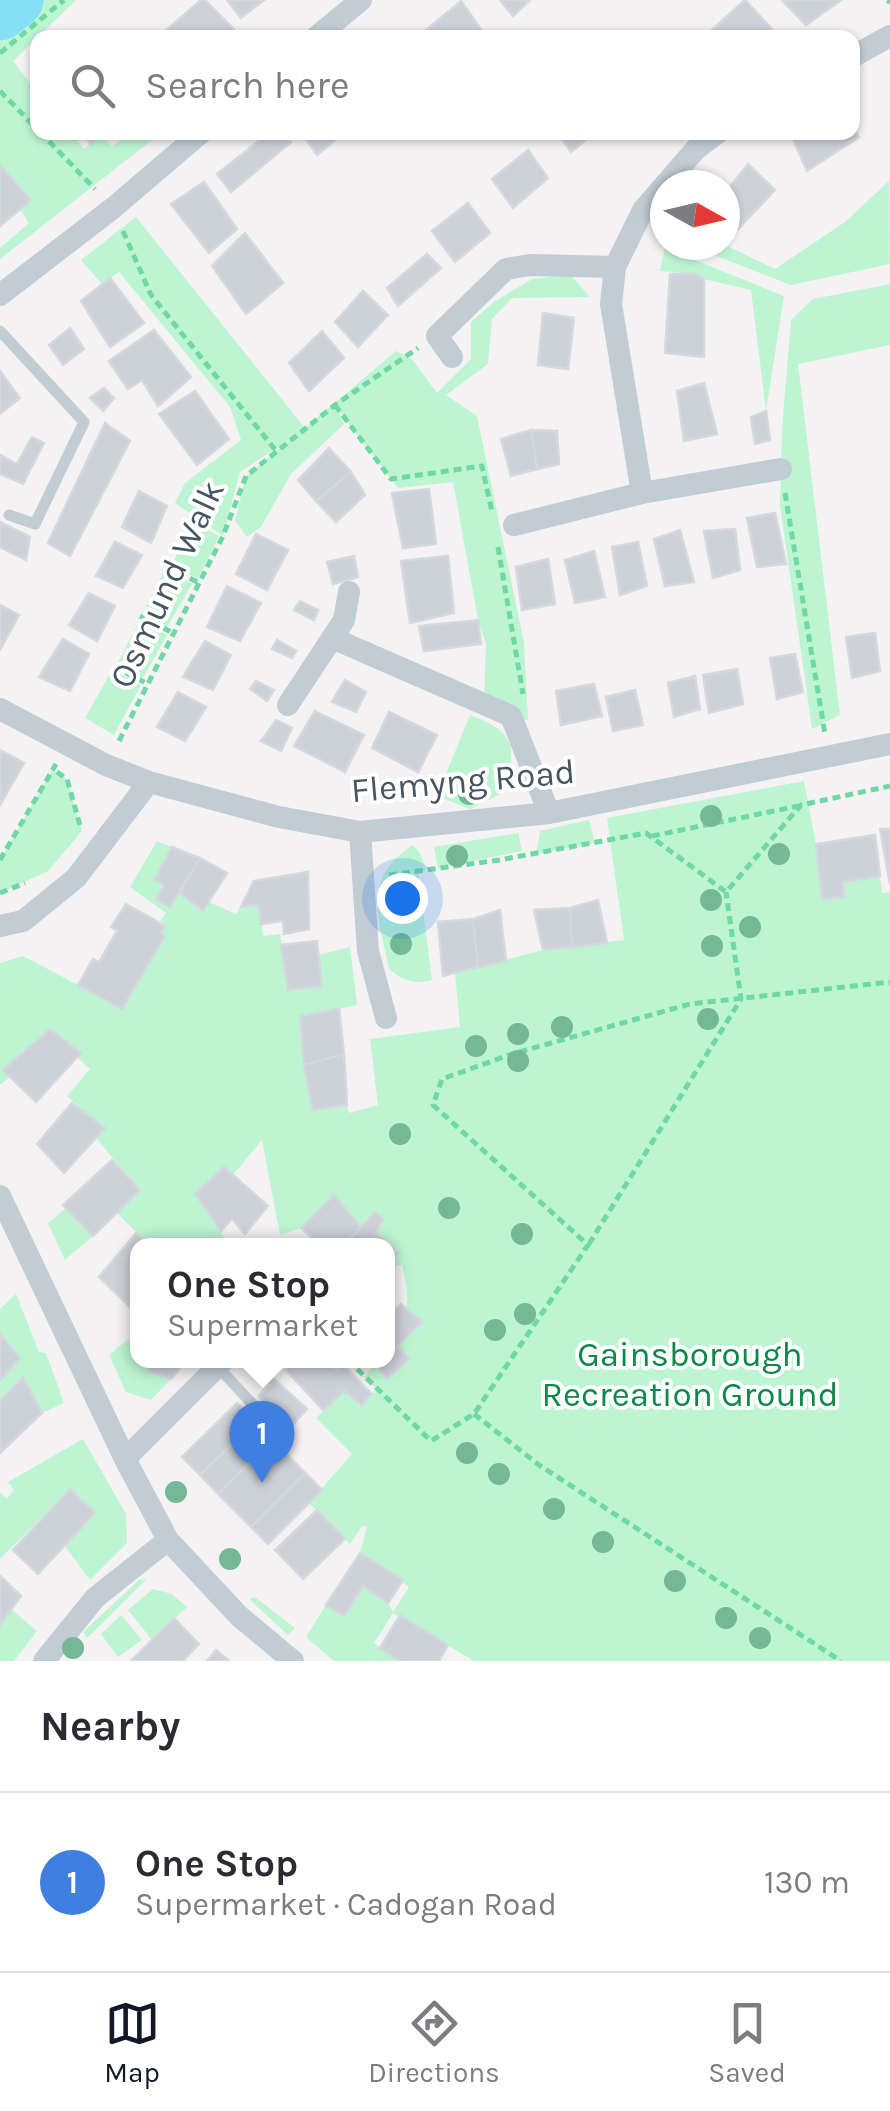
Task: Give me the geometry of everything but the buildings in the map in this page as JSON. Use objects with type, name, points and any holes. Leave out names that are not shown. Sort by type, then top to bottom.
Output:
[{"type":"street","points":[[325,30],[361,0]]},
{"type":"street","points":[[860,52],[890,36]]},
{"type":"street","points":[[0,295],[113,208],[193,140]]},
{"type":"street","points":[[642,493],[611,304],[615,267],[643,210],[696,148],[708,140]]},
{"type":"street","points":[[452,357],[437,336],[506,270],[530,265],[615,267]]},
{"type":"street","points":[[505,528],[642,493],[781,469]]},
{"type":"street","points":[[288,705],[344,620],[349,592]]},
{"type":"street","points":[[332,638],[510,716],[549,812]]},
{"type":"street","name":"Flemyng Road","points":[[0,710],[106,765],[149,782],[278,817],[360,832],[549,812],[890,744]]},
{"type":"street","points":[[0,926],[24,921],[76,878],[149,782]]},
{"type":"street","points":[[360,832],[368,951],[386,1018]]},
{"type":"street","points":[[0,1196],[125,1459],[168,1540],[239,1616],[293,1661]]},
{"type":"street","points":[[125,1459],[217,1368]]},
{"type":"street","points":[[44,1661],[95,1598],[168,1540]]},
{"type":"lane","points":[[0,331],[84,422],[35,524],[8,515]]},
{"type":"lane","points":[[224,1368],[283,1437]]},
{"type":"path","points":[[0,53],[64,0]]},
{"type":"path","points":[[0,91],[30,122]]},
{"type":"path","points":[[48,140],[113,208],[150,295],[278,452]]},
{"type":"path","name":"Osmund Walk","points":[[106,765],[223,536],[246,476],[335,404],[437,336]]},
{"type":"path","points":[[335,404],[391,479],[482,466],[492,514]]},
{"type":"path","points":[[781,469],[829,756]]},
{"type":"path","points":[[505,528],[524,702],[510,716]]},
{"type":"path","points":[[167,566],[200,583]]},
{"type":"path","points":[[140,616],[173,633]]},
{"type":"path","points":[[114,667],[148,684]]},
{"type":"path","points":[[0,860],[67,744]]},
{"type":"path","points":[[52,770],[67,778],[82,831]]},
{"type":"path","points":[[650,836],[890,786]]},
{"type":"path","points":[[726,892],[801,805]]},
{"type":"path","points":[[356,1368],[431,1442],[474,1414],[588,1244],[741,999],[726,892],[646,833],[499,860],[361,879]]},
{"type":"path","points":[[0,893],[34,878]]},
{"type":"path","points":[[588,1244],[434,1104],[442,1079],[512,1054],[690,1004],[890,982]]},
{"type":"path","points":[[474,1414],[539,1464],[841,1661]]},
{"type":"green space","points":[[0,0],[76,0],[45,30],[30,30],[30,45],[13,61],[30,83],[30,140],[77,140],[84,149],[94,140],[106,140],[112,146],[121,140],[152,140],[0,259],[0,248],[29,223],[20,209],[30,200],[0,165]]},
{"type":"green space","points":[[889,181],[890,264],[791,285],[727,260],[740,260],[740,252],[775,269],[845,222]]},
{"type":"green space","points":[[136,217],[305,428],[396,351],[412,359],[437,393],[471,359],[471,322],[494,302],[532,279],[571,275],[590,297],[512,298],[492,319],[488,364],[446,395],[477,416],[524,643],[528,720],[512,720],[484,704],[486,644],[478,620],[453,482],[398,488],[338,410],[344,424],[291,474],[261,527],[247,537],[235,521],[246,476],[292,438],[240,472],[223,536],[175,503],[185,483],[241,440],[230,407],[119,272],[102,284],[81,260]]},
{"type":"green space","points":[[662,260],[695,260],[784,296],[766,411],[751,290],[696,274],[660,271]]},
{"type":"green space","points":[[890,284],[890,345],[798,364],[840,715],[812,729],[780,505],[791,320],[813,299]]},
{"type":"green space","points":[[192,521],[219,536],[198,579],[172,565]]},
{"type":"green space","points":[[165,569],[192,584],[167,627],[142,614]]},
{"type":"green space","points":[[140,620],[167,635],[143,678],[117,664]]},
{"type":"green space","points":[[112,670],[141,685],[114,735],[85,718]]},
{"type":"green space","points":[[470,715],[497,728],[510,744],[511,754],[500,794],[470,809],[437,796]]},
{"type":"green space","points":[[52,770],[67,779],[82,831],[48,871],[0,893],[0,860]]},
{"type":"green space","name":"Gainsborough Recreation Ground","points":[[804,781],[821,899],[844,897],[843,882],[880,876],[882,893],[890,892],[890,1661],[474,1661],[393,1613],[374,1643],[400,1661],[334,1661],[306,1637],[326,1605],[344,1616],[363,1586],[388,1603],[393,1612],[409,1587],[360,1553],[367,1527],[362,1526],[350,1544],[309,1503],[352,1454],[316,1418],[345,1391],[362,1405],[377,1389],[364,1377],[372,1368],[379,1368],[388,1378],[409,1359],[398,1346],[407,1306],[402,1265],[395,1266],[395,1238],[382,1238],[376,1233],[383,1218],[375,1212],[361,1227],[301,1228],[280,1235],[262,1140],[233,1175],[224,1168],[195,1194],[224,1238],[142,1238],[117,1213],[139,1189],[96,1138],[104,1129],[67,1096],[90,1069],[77,1057],[80,1053],[50,1029],[4,1070],[10,1077],[0,1085],[0,963],[23,956],[122,1008],[165,936],[160,933],[159,923],[166,913],[130,887],[157,841],[172,847],[155,879],[164,886],[156,900],[170,907],[180,893],[203,910],[209,902],[236,914],[241,907],[259,905],[263,936],[280,934],[288,990],[321,986],[318,955],[350,947],[357,1005],[300,1017],[313,1110],[347,1105],[349,1113],[378,1105],[370,1039],[460,1027],[455,973],[543,950],[624,940],[607,818]]},
{"type":"green space","points":[[589,820],[595,843],[536,854],[540,831]]},
{"type":"green space","points":[[518,833],[522,851],[438,868],[434,847]]},
{"type":"green space","points":[[413,845],[426,870],[418,872],[432,980],[420,982],[404,979],[389,969],[378,916],[380,885],[386,871]]},
{"type":"green space","points":[[66,1208],[93,1236],[65,1260],[48,1223]]},
{"type":"green space","points":[[16,1294],[39,1352],[46,1353],[64,1403],[42,1413],[0,1402],[0,1309]]},
{"type":"green space","points":[[128,1339],[130,1368],[146,1368],[171,1379],[151,1400],[126,1392],[109,1355]]},
{"type":"green space","points":[[83,1439],[126,1514],[127,1543],[90,1580],[64,1545],[95,1512],[70,1489],[0,1559],[0,1493],[7,1499],[14,1490],[8,1482]]},
{"type":"green space","points":[[140,1579],[146,1580],[87,1638],[83,1632]]},
{"type":"green space","points":[[153,1589],[172,1594],[187,1607],[152,1640],[128,1610]]},
{"type":"green space","points":[[255,1597],[295,1628],[288,1635],[249,1599]]},
{"type":"green space","points":[[11,1609],[37,1631],[14,1661],[0,1661],[0,1625]]},
{"type":"green space","points":[[121,1615],[142,1640],[118,1657],[101,1634]]},
{"type":"waterway","points":[[0,13],[16,0]]},
{"type":"place","name":"One Stop","points":[[262,1483]]}]
